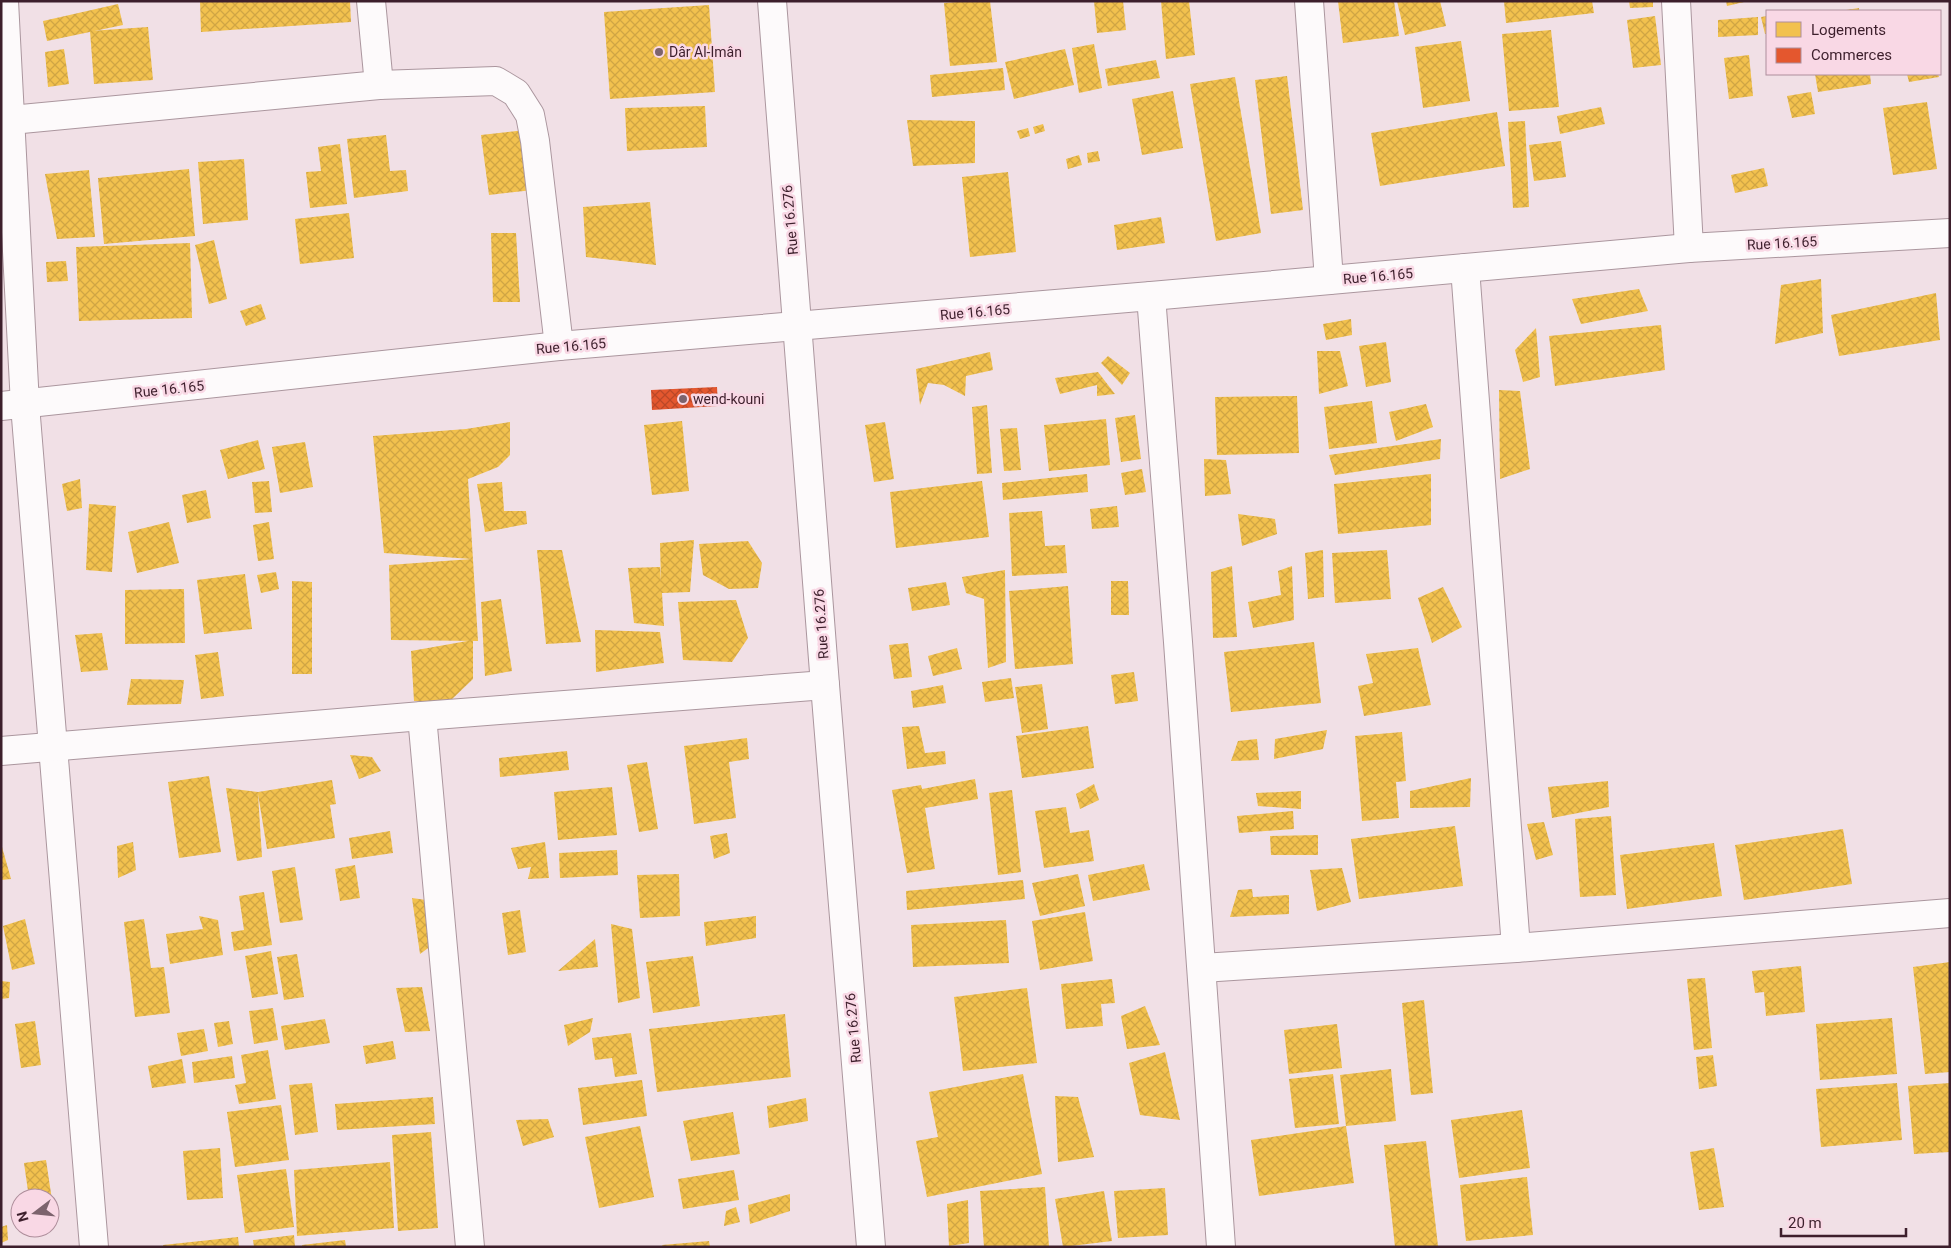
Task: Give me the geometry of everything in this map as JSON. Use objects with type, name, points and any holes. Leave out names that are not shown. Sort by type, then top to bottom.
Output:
[{"type":"street","points":[[371,1],[379,85]]},
{"type":"street","name":"Rue 16.276","points":[[772,1],[871,1247]]},
{"type":"street","points":[[1309,1],[1329,280]]},
{"type":"street","points":[[1676,1],[1689,248]]},
{"type":"street","points":[[3,8],[11,120],[13,406],[53,747],[94,1247]]},
{"type":"street","points":[[11,120],[379,85],[496,81],[516,93],[530,115],[535,141],[559,346]]},
{"type":"street","name":"Rue 16.165","points":[[13,406],[559,346],[798,327],[1689,248],[1950,234]]},
{"type":"street","points":[[1465,268],[1516,948]]},
{"type":"street","points":[[1151,296],[1202,968],[1221,1247]]},
{"type":"street","points":[[1,752],[422,716],[825,685]]},
{"type":"street","points":[[422,716],[470,1247]]},
{"type":"street","points":[[1202,968],[1516,948],[1950,913]]},
{"type":"building: Logements","points":[[200,1],[350,1],[351,22],[201,32]]},
{"type":"building: Logements","points":[[990,1],[997,62],[950,66],[944,3]]},
{"type":"building: Logements","points":[[1094,1],[1123,1],[1126,30],[1097,33]]},
{"type":"building: Logements","points":[[1161,1],[1189,1],[1195,55],[1166,59]]},
{"type":"building: Logements","points":[[1338,1],[1394,1],[1399,36],[1343,43]]},
{"type":"building: Logements","points":[[1397,1],[1440,1],[1446,26],[1405,35]]},
{"type":"building: Logements","points":[[1504,1],[1592,1],[1594,13],[1506,23]]},
{"type":"building: Logements","points":[[1629,1],[1653,1],[1653,7],[1630,8]]},
{"type":"building: Logements","points":[[1726,1],[1744,1],[1744,2],[1727,6]]},
{"type":"building: Logements","points":[[118,4],[123,25],[47,41],[43,21]]},
{"type":"building: Logements","name":"Dâr Al-Imân","points":[[709,5],[715,92],[610,99],[604,12]]},
{"type":"building: Logements","points":[[1655,16],[1661,65],[1633,68],[1627,20]]},
{"type":"building: Logements","points":[[1766,16],[1766,34],[1765,34],[1761,17]]},
{"type":"building: Logements","points":[[1758,17],[1758,35],[1718,37],[1718,20]]},
{"type":"building: Logements","points":[[148,27],[153,80],[94,84],[90,31]]},
{"type":"building: Logements","points":[[1551,30],[1559,107],[1509,111],[1502,34]]},
{"type":"building: Logements","points":[[1461,41],[1470,101],[1423,108],[1415,47]]},
{"type":"building: Logements","points":[[1094,44],[1102,88],[1079,93],[1072,48]]},
{"type":"building: Logements","points":[[64,49],[69,84],[48,87],[45,52]]},
{"type":"building: Logements","points":[[1065,49],[1074,85],[1014,99],[1005,62]]},
{"type":"building: Logements","points":[[1749,55],[1753,96],[1729,99],[1724,58]]},
{"type":"building: Logements","points":[[1156,60],[1160,78],[1108,86],[1105,69]]},
{"type":"building: Logements","points":[[1003,68],[1005,90],[932,97],[930,75]]},
{"type":"building: Logements","points":[[1815,75],[1870,75],[1871,84],[1818,92]]},
{"type":"building: Logements","points":[[1907,75],[1938,75],[1939,77],[1909,82]]},
{"type":"building: Logements","points":[[1287,76],[1303,210],[1271,214],[1255,80]]},
{"type":"building: Logements","points":[[1235,77],[1261,233],[1216,241],[1190,84]]},
{"type":"building: Logements","points":[[1173,91],[1183,148],[1142,155],[1132,99]]},
{"type":"building: Logements","points":[[1811,92],[1815,114],[1792,118],[1787,96]]},
{"type":"building: Logements","points":[[1927,102],[1937,169],[1893,175],[1883,108]]},
{"type":"building: Logements","points":[[705,106],[707,147],[627,151],[625,108]]},
{"type":"building: Logements","points":[[1601,107],[1605,124],[1560,134],[1557,116]]},
{"type":"building: Logements","points":[[1497,112],[1505,166],[1380,186],[1371,133]]},
{"type":"building: Logements","points":[[907,120],[975,121],[975,163],[913,166]]},
{"type":"building: Logements","points":[[1525,121],[1529,207],[1513,208],[1508,122]]},
{"type":"building: Logements","points":[[1043,124],[1045,131],[1035,134],[1033,127]]},
{"type":"building: Logements","points":[[1028,128],[1030,136],[1020,139],[1017,131]]},
{"type":"building: Logements","points":[[525,130],[533,190],[489,195],[481,135]]},
{"type":"building: Logements","points":[[386,135],[390,171],[406,170],[408,191],[354,198],[347,139]]},
{"type":"building: Logements","points":[[1561,141],[1566,177],[1534,181],[1529,145]]},
{"type":"building: Logements","points":[[340,144],[347,204],[310,208],[306,172],[321,171],[318,147]]},
{"type":"building: Logements","points":[[1098,151],[1100,161],[1088,163],[1087,153]]},
{"type":"building: Logements","points":[[1079,155],[1082,165],[1068,169],[1066,159]]},
{"type":"building: Logements","points":[[244,159],[248,220],[203,224],[198,162]]},
{"type":"building: Logements","points":[[1764,168],[1768,186],[1735,193],[1731,175]]},
{"type":"building: Logements","points":[[189,169],[195,236],[104,244],[98,178]]},
{"type":"building: Logements","points":[[89,170],[95,237],[57,239],[45,174]]},
{"type":"building: Logements","points":[[1008,172],[1016,252],[970,257],[962,177]]},
{"type":"building: Logements","points":[[650,202],[656,265],[586,257],[583,207]]},
{"type":"building: Logements","points":[[349,213],[354,258],[300,264],[295,219]]},
{"type":"building: Logements","points":[[1161,217],[1165,243],[1117,250],[1114,225]]},
{"type":"building: Logements","points":[[491,233],[516,233],[520,302],[493,302]]},
{"type":"building: Logements","points":[[214,240],[227,299],[209,304],[195,245]]},
{"type":"building: Logements","points":[[190,243],[192,318],[79,321],[76,247]]},
{"type":"building: Logements","points":[[66,261],[68,281],[47,282],[46,262]]},
{"type":"building: Logements","points":[[1821,279],[1823,333],[1775,344],[1781,285]]},
{"type":"building: Logements","points":[[1639,289],[1648,311],[1581,324],[1572,299]]},
{"type":"building: Logements","points":[[1936,293],[1940,340],[1839,356],[1831,315]]},
{"type":"building: Logements","points":[[261,304],[266,319],[246,326],[240,311]]},
{"type":"building: Logements","points":[[1351,319],[1352,335],[1326,340],[1323,324]]},
{"type":"building: Logements","points":[[1661,325],[1665,370],[1555,386],[1549,336]]},
{"type":"building: Logements","points":[[1536,328],[1540,377],[1523,382],[1515,350]]},
{"type":"building: Logements","points":[[1386,342],[1391,382],[1366,387],[1359,346]]},
{"type":"building: Logements","points":[[1317,351],[1340,351],[1348,386],[1319,394]]},
{"type":"building: Logements","points":[[990,352],[993,370],[966,376],[965,396],[944,385],[928,383],[920,405],[916,369]]},
{"type":"building: Logements","points":[[1108,356],[1130,373],[1122,385],[1101,363]]},
{"type":"building: Logements","points":[[1098,372],[1115,394],[1097,396],[1097,385],[1060,394],[1055,378]]},
{"type":"building: Logements","points":[[1499,390],[1520,391],[1530,469],[1500,479]]},
{"type":"building: Logements","points":[[1297,396],[1299,453],[1217,455],[1215,397]]},
{"type":"building: Logements","points":[[1372,401],[1377,443],[1329,449],[1324,407]]},
{"type":"building: Logements","points":[[1426,404],[1433,427],[1396,441],[1389,412]]},
{"type":"building: Logements","points":[[987,405],[992,473],[977,474],[972,407]]},
{"type":"building: Logements","points":[[1135,415],[1141,459],[1121,462],[1115,418]]},
{"type":"building: Logements","points":[[1106,419],[1110,465],[1049,471],[1044,425]]},
{"type":"building: Logements","points":[[682,421],[689,491],[652,495],[644,425]]},
{"type":"building: Logements","points":[[510,422],[510,455],[498,467],[468,479],[478,641],[391,640],[389,565],[472,559],[384,553],[373,436],[466,429]]},
{"type":"building: Logements","points":[[885,422],[894,479],[874,482],[865,425]]},
{"type":"building: Logements","points":[[1017,428],[1021,470],[1004,471],[1000,429]]},
{"type":"building: Logements","points":[[1441,439],[1440,459],[1335,475],[1329,455]]},
{"type":"building: Logements","points":[[258,440],[265,469],[228,479],[220,450]]},
{"type":"building: Logements","points":[[305,442],[313,487],[280,493],[272,447]]},
{"type":"building: Logements","points":[[1204,459],[1226,460],[1231,494],[1205,496]]},
{"type":"building: Logements","points":[[1142,469],[1146,492],[1125,495],[1121,473]]},
{"type":"building: Logements","points":[[1087,474],[1088,492],[1003,500],[1002,483]]},
{"type":"building: Logements","points":[[1431,474],[1431,525],[1338,534],[1334,484]]},
{"type":"building: Logements","points":[[80,479],[82,508],[67,511],[62,484]]},
{"type":"building: Logements","points":[[269,481],[272,512],[255,513],[252,482]]},
{"type":"building: Logements","points":[[982,481],[989,537],[896,548],[890,492]]},
{"type":"building: Logements","points":[[502,482],[504,511],[526,511],[527,524],[485,532],[477,484]]},
{"type":"building: Logements","points":[[206,490],[211,518],[187,523],[182,495]]},
{"type":"building: Logements","points":[[89,504],[116,506],[112,572],[86,570]]},
{"type":"building: Logements","points":[[1117,506],[1119,527],[1092,529],[1090,509]]},
{"type":"building: Logements","points":[[1042,511],[1045,546],[1065,545],[1067,573],[1012,576],[1009,513]]},
{"type":"building: Logements","points":[[1238,514],[1275,519],[1277,534],[1242,546]]},
{"type":"building: Logements","points":[[169,522],[179,563],[137,573],[128,532]]},
{"type":"building: Logements","points":[[269,522],[274,559],[258,561],[253,525]]},
{"type":"building: Logements","points":[[694,540],[690,592],[662,593],[664,626],[634,623],[628,568],[660,567],[661,582],[660,543]]},
{"type":"building: Logements","points":[[748,541],[762,563],[758,588],[729,589],[703,575],[699,544]]},
{"type":"building: Logements","points":[[537,550],[562,550],[581,642],[546,644]]},
{"type":"building: Logements","points":[[1323,550],[1324,597],[1308,599],[1305,553]]},
{"type":"building: Logements","points":[[1387,550],[1391,599],[1335,603],[1332,553]]},
{"type":"building: Logements","points":[[1232,566],[1237,637],[1213,638],[1211,572]]},
{"type":"building: Logements","points":[[1292,566],[1294,620],[1253,628],[1248,602],[1281,595],[1278,571]]},
{"type":"building: Logements","points":[[1005,570],[1006,662],[988,668],[984,599],[966,593],[962,577]]},
{"type":"building: Logements","points":[[276,572],[279,589],[261,593],[257,575]]},
{"type":"building: Logements","points":[[245,574],[252,629],[204,634],[197,580]]},
{"type":"building: Logements","points":[[292,581],[312,582],[312,674],[292,674]]},
{"type":"building: Logements","points":[[1111,581],[1128,581],[1129,615],[1111,615]]},
{"type":"building: Logements","points":[[946,582],[950,605],[912,611],[908,588]]},
{"type":"building: Logements","points":[[1068,586],[1073,664],[1015,669],[1009,591]]},
{"type":"building: Logements","points":[[1443,587],[1462,627],[1432,643],[1418,598]]},
{"type":"building: Logements","points":[[184,589],[185,643],[125,644],[125,590]]},
{"type":"building: Logements","points":[[501,599],[512,671],[485,676],[481,602]]},
{"type":"building: Logements","points":[[736,600],[748,638],[732,662],[683,660],[678,602]]},
{"type":"building: Logements","points":[[595,630],[660,632],[664,663],[596,672]]},
{"type":"building: Logements","points":[[102,633],[108,670],[81,672],[75,635]]},
{"type":"building: Logements","points":[[473,640],[473,679],[448,703],[414,701],[411,651]]},
{"type":"building: Logements","points":[[1314,642],[1321,703],[1231,712],[1224,652]]},
{"type":"building: Logements","points":[[908,643],[912,677],[894,679],[889,645]]},
{"type":"building: Logements","points":[[957,648],[962,669],[933,676],[928,656]]},
{"type":"building: Logements","points":[[1418,648],[1431,705],[1364,716],[1358,686],[1373,683],[1366,654]]},
{"type":"building: Logements","points":[[218,652],[224,696],[201,699],[195,655]]},
{"type":"building: Logements","points":[[1134,672],[1138,701],[1115,704],[1111,675]]},
{"type":"building: Logements","points":[[1011,678],[1014,698],[985,702],[982,682]]},
{"type":"building: Logements","points":[[131,679],[184,680],[181,704],[127,705]]},
{"type":"building: Logements","points":[[1042,684],[1048,729],[1022,733],[1015,687]]},
{"type":"building: Logements","points":[[943,685],[946,703],[913,708],[911,691]]},
{"type":"building: Logements","points":[[919,726],[925,753],[945,751],[946,764],[907,769],[902,727]]},
{"type":"building: Logements","points":[[1088,726],[1094,768],[1022,778],[1016,736]]},
{"type":"building: Logements","points":[[1327,730],[1323,749],[1274,759],[1275,739]]},
{"type":"building: Logements","points":[[1402,732],[1406,781],[1396,782],[1399,818],[1362,821],[1355,736]]},
{"type":"building: Logements","points":[[747,738],[749,759],[729,762],[736,818],[694,824],[684,746]]},
{"type":"building: Logements","points":[[1257,739],[1259,760],[1231,761],[1238,741]]},
{"type":"building: Logements","points":[[567,751],[569,770],[500,777],[499,758]]},
{"type":"building: Logements","points":[[350,755],[372,757],[381,771],[359,779]]},
{"type":"building: Logements","points":[[647,762],[658,829],[639,832],[627,765]]},
{"type":"building: Logements","points":[[209,776],[221,852],[179,858],[168,782]]},
{"type":"building: Logements","points":[[1471,778],[1470,807],[1410,808],[1410,791]]},
{"type":"building: Logements","points":[[975,779],[978,799],[925,808],[935,869],[907,873],[892,790],[921,785],[922,789]]},
{"type":"building: Logements","points":[[332,780],[336,804],[330,805],[335,838],[267,849],[258,794],[262,857],[237,861],[226,788],[258,792]]},
{"type":"building: Logements","points":[[1608,781],[1609,807],[1552,818],[1548,787]]},
{"type":"building: Logements","points":[[1094,784],[1099,800],[1080,809],[1076,794]]},
{"type":"building: Logements","points":[[612,787],[617,835],[558,840],[554,792]]},
{"type":"building: Logements","points":[[1012,790],[1021,872],[998,875],[989,793]]},
{"type":"building: Logements","points":[[1301,791],[1301,809],[1258,806],[1256,793]]},
{"type":"building: Logements","points":[[1066,807],[1070,833],[1089,830],[1094,861],[1044,868],[1035,811]]},
{"type":"building: Logements","points":[[1293,811],[1294,829],[1239,833],[1237,816]]},
{"type":"building: Logements","points":[[1611,816],[1616,895],[1580,897],[1575,819]]},
{"type":"building: Logements","points":[[1544,822],[1553,855],[1536,860],[1527,824]]},
{"type":"building: Logements","points":[[1455,826],[1463,886],[1359,899],[1351,839]]},
{"type":"building: Logements","points":[[1843,829],[1852,884],[1744,900],[1735,845]]},
{"type":"building: Logements","points":[[390,831],[393,853],[352,859],[349,838]]},
{"type":"building: Logements","points":[[727,833],[730,853],[714,859],[710,836]]},
{"type":"building: Logements","points":[[1318,835],[1318,855],[1271,855],[1270,836]]},
{"type":"building: Logements","points":[[133,842],[136,870],[118,878],[117,846]]},
{"type":"building: Logements","points":[[545,842],[549,878],[528,879],[531,867],[518,869],[511,848]]},
{"type":"building: Logements","points":[[1714,843],[1722,896],[1627,909],[1620,855]]},
{"type":"building: Logements","points":[[2,847],[11,879],[1,880]]},
{"type":"building: Logements","points":[[617,850],[618,875],[560,878],[559,853]]},
{"type":"building: Logements","points":[[1144,864],[1150,890],[1093,901],[1088,875]]},
{"type":"building: Logements","points":[[355,865],[360,898],[340,901],[335,869]]},
{"type":"building: Logements","points":[[295,867],[303,920],[280,923],[272,871]]},
{"type":"building: Logements","points":[[1342,868],[1351,902],[1317,911],[1310,870]]},
{"type":"building: Logements","points":[[679,874],[680,916],[640,918],[637,875]]},
{"type":"building: Logements","points":[[1078,874],[1085,906],[1040,916],[1032,883]]},
{"type":"building: Logements","points":[[1023,880],[1025,899],[907,910],[906,891]]},
{"type":"building: Logements","points":[[1252,889],[1253,897],[1289,895],[1289,914],[1230,917],[1238,890]]},
{"type":"building: Logements","points":[[264,892],[272,945],[234,951],[231,932],[244,930],[239,896]]},
{"type":"building: Logements","points":[[412,898],[426,900],[442,938],[420,954]]},
{"type":"building: Logements","points":[[520,910],[526,952],[508,955],[502,913]]},
{"type":"building: Logements","points":[[1085,912],[1093,961],[1040,970],[1032,921]]},
{"type":"building: Logements","points":[[199,916],[218,920],[223,955],[170,964],[166,934],[203,929]]},
{"type":"building: Logements","points":[[756,916],[756,938],[706,946],[704,922]]},
{"type":"building: Logements","points":[[25,919],[35,964],[12,970],[3,926]]},
{"type":"building: Logements","points":[[144,919],[151,968],[164,967],[170,1013],[135,1017],[124,922]]},
{"type":"building: Logements","points":[[1006,920],[1009,963],[913,967],[911,925]]},
{"type":"building: Logements","points":[[611,924],[632,929],[640,998],[618,1003]]},
{"type":"building: Logements","points":[[595,939],[598,967],[558,971]]},
{"type":"building: Logements","points":[[271,951],[278,994],[252,998],[245,956]]},
{"type":"building: Logements","points":[[297,954],[304,997],[284,1000],[277,957]]},
{"type":"building: Logements","points":[[693,956],[700,1006],[653,1013],[646,962]]},
{"type":"building: Logements","points":[[1950,962],[1950,1072],[1925,1074],[1913,967]]},
{"type":"building: Logements","points":[[1801,966],[1805,1012],[1766,1016],[1764,992],[1755,993],[1752,971]]},
{"type":"building: Logements","points":[[1705,978],[1712,1048],[1694,1050],[1687,979]]},
{"type":"building: Logements","points":[[1112,979],[1115,1003],[1101,1004],[1103,1026],[1066,1029],[1061,984]]},
{"type":"building: Logements","points":[[1,981],[10,982],[9,998],[1,999]]},
{"type":"building: Logements","points":[[422,987],[430,1031],[405,1032],[396,988]]},
{"type":"building: Logements","points":[[1027,988],[1037,1063],[963,1071],[954,997]]},
{"type":"building: Logements","points":[[1424,1000],[1433,1093],[1411,1095],[1402,1003]]},
{"type":"building: Logements","points":[[1145,1006],[1160,1045],[1127,1049],[1121,1016]]},
{"type":"building: Logements","points":[[273,1008],[278,1040],[254,1044],[249,1011]]},
{"type":"building: Logements","points":[[785,1014],[791,1077],[657,1092],[649,1029]]},
{"type":"building: Logements","points":[[593,1018],[590,1032],[568,1046],[564,1025]]},
{"type":"building: Logements","points":[[1892,1018],[1897,1074],[1820,1080],[1816,1024]]},
{"type":"building: Logements","points":[[325,1019],[330,1043],[285,1050],[281,1026]]},
{"type":"building: Logements","points":[[35,1021],[41,1065],[21,1068],[15,1024]]},
{"type":"building: Logements","points":[[229,1021],[233,1044],[218,1047],[214,1023]]},
{"type":"building: Logements","points":[[1337,1024],[1342,1068],[1289,1074],[1284,1030]]},
{"type":"building: Logements","points":[[204,1029],[208,1051],[181,1056],[177,1033]]},
{"type":"building: Logements","points":[[631,1033],[637,1074],[615,1077],[612,1058],[595,1060],[592,1038]]},
{"type":"building: Logements","points":[[393,1041],[396,1059],[366,1064],[363,1046]]},
{"type":"building: Logements","points":[[268,1050],[276,1099],[239,1104],[235,1085],[246,1083],[241,1055]]},
{"type":"building: Logements","points":[[1165,1052],[1180,1120],[1140,1115],[1129,1063]]},
{"type":"building: Logements","points":[[1713,1055],[1717,1086],[1699,1089],[1696,1057]]},
{"type":"building: Logements","points":[[232,1056],[235,1078],[194,1083],[192,1062]]},
{"type":"building: Logements","points":[[182,1059],[186,1083],[152,1088],[148,1066]]},
{"type":"building: Logements","points":[[1391,1069],[1396,1121],[1346,1126],[1340,1075]]},
{"type":"building: Logements","points":[[1023,1074],[1042,1174],[927,1197],[916,1141],[938,1137],[929,1092]]},
{"type":"building: Logements","points":[[1333,1074],[1339,1124],[1295,1128],[1289,1079]]},
{"type":"building: Logements","points":[[642,1080],[647,1116],[583,1125],[578,1088]]},
{"type":"building: Logements","points":[[312,1083],[318,1132],[295,1135],[289,1085]]},
{"type":"building: Logements","points":[[1897,1083],[1902,1140],[1821,1147],[1816,1089]]},
{"type":"building: Logements","points":[[1950,1083],[1950,1152],[1914,1154],[1908,1086]]},
{"type":"building: Logements","points":[[1055,1096],[1078,1097],[1094,1157],[1058,1162]]},
{"type":"building: Logements","points":[[433,1097],[435,1124],[337,1130],[335,1104]]},
{"type":"building: Logements","points":[[806,1098],[808,1121],[769,1128],[767,1106]]},
{"type":"building: Logements","points":[[281,1105],[289,1160],[235,1167],[227,1112]]},
{"type":"building: Logements","points":[[1522,1110],[1530,1168],[1459,1178],[1451,1120]]},
{"type":"building: Logements","points":[[733,1112],[740,1154],[691,1161],[683,1121]]},
{"type":"building: Logements","points":[[548,1119],[554,1137],[523,1146],[516,1120]]},
{"type":"building: Logements","points":[[640,1126],[654,1197],[599,1208],[585,1137]]},
{"type":"building: Logements","points":[[1346,1126],[1354,1183],[1259,1196],[1251,1140]]},
{"type":"building: Logements","points":[[431,1132],[438,1228],[398,1231],[392,1135]]},
{"type":"building: Logements","points":[[1426,1141],[1438,1246],[1395,1247],[1384,1145]]},
{"type":"building: Logements","points":[[220,1148],[223,1198],[187,1200],[183,1151]]},
{"type":"building: Logements","points":[[1714,1148],[1724,1207],[1699,1210],[1690,1152]]},
{"type":"building: Logements","points":[[46,1160],[50,1188],[28,1188],[24,1163]]},
{"type":"building: Logements","points":[[390,1162],[394,1228],[297,1236],[294,1170]]},
{"type":"building: Logements","points":[[286,1169],[294,1227],[245,1233],[237,1175]]},
{"type":"building: Logements","points":[[734,1170],[739,1200],[683,1209],[678,1179]]},
{"type":"building: Logements","points":[[1527,1177],[1533,1235],[1466,1241],[1460,1185]]},
{"type":"building: Logements","points":[[1045,1187],[1049,1247],[984,1247],[980,1191]]},
{"type":"building: Logements","points":[[1165,1188],[1168,1235],[1118,1238],[1114,1191]]},
{"type":"building: Logements","points":[[1104,1191],[1112,1241],[1063,1247],[1055,1199]]},
{"type":"building: Logements","points":[[790,1194],[790,1211],[750,1224],[748,1205]]},
{"type":"building: Logements","points":[[968,1200],[969,1243],[949,1246],[947,1204]]},
{"type":"building: Logements","points":[[736,1207],[740,1222],[724,1226],[726,1211]]},
{"type":"building: Logements","points":[[7,1225],[8,1240],[1,1243],[1,1227]]},
{"type":"building: Logements","points":[[294,1235],[295,1247],[254,1247],[253,1240]]},
{"type":"building: Logements","points":[[238,1237],[239,1247],[163,1247],[163,1245]]},
{"type":"building: Logements","points":[[345,1240],[346,1247],[302,1247],[302,1245]]},
{"type":"building: Logements","points":[[709,1241],[710,1247],[663,1247],[662,1245]]},
{"type":"building: Commerces","points":[[717,387],[718,406],[652,410],[651,390]]},
{"type":"place","name":"Dâr Al-Imân","points":[[659,52]]},
{"type":"place","name":"wend-kouni","points":[[683,399]]}]
